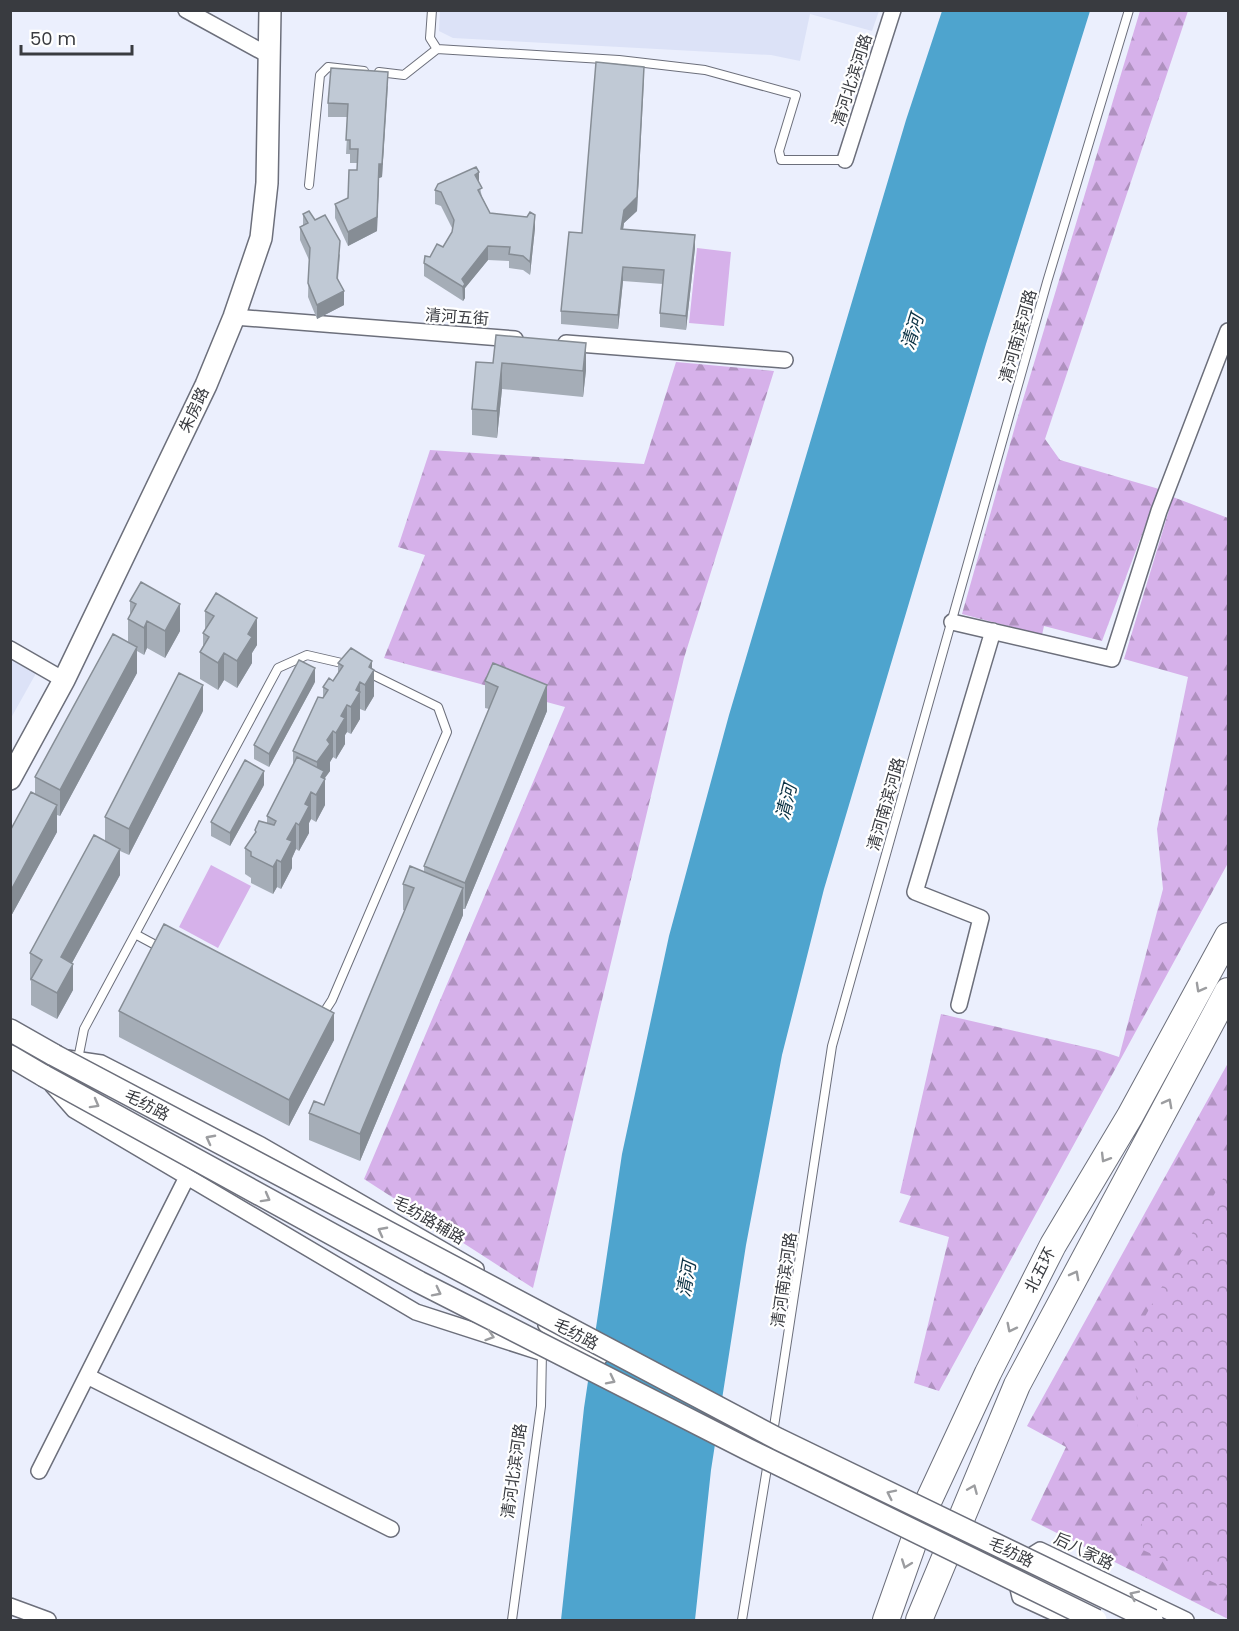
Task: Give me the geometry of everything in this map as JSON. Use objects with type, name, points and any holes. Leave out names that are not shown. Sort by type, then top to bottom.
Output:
[{"type":"highway","name":"北五环","points":[[886,1620],[927,1504],[999,1351],[1053,1245],[1130,1116],[1228,936]]},
{"type":"highway","name":"北五环","points":[[919,1620],[941,1562],[1017,1385],[1228,991]]},
{"type":"main road","name":"朱房路","points":[[10,779],[64,680],[206,384],[234,317],[261,238],[267,183],[270,10]]},
{"type":"main road","name":"毛纺路","points":[[10,1030],[54,1056],[778,1439],[1152,1620]]},
{"type":"main road","name":"毛纺路","points":[[10,1056],[419,1282],[747,1449],[1096,1620]]},
{"type":"street","points":[[186,10],[268,55]]},
{"type":"street","name":"清河北滨河路","points":[[846,160],[893,10]]},
{"type":"street","name":"清河五街","points":[[234,317],[527,340]]},
{"type":"street","points":[[952,622],[1113,659],[1159,512],[1228,331]]},
{"type":"street","points":[[550,342],[785,360]]},
{"type":"street","points":[[960,1005],[981,918],[915,892],[993,631]]},
{"type":"street","points":[[10,649],[64,680]]},
{"type":"street","name":"毛纺路辅路","points":[[54,1056],[101,1063],[261,1144],[479,1271],[563,1337],[770,1446]]},
{"type":"street","points":[[44,1076],[74,1110],[416,1312],[541,1352]]},
{"type":"street","points":[[39,1471],[187,1177]]},
{"type":"street","points":[[87,1376],[391,1529]]},
{"type":"street","name":"后八家路","points":[[1070,1620],[1020,1597],[1013,1567],[1040,1550],[1186,1620]]},
{"type":"street","points":[[10,1606],[48,1620]]},
{"type":"lane","points":[[432,10],[430,38],[437,49]]},
{"type":"lane","name":"清河南滨河路","points":[[742,1620],[832,1046],[1047,282],[1129,10]]},
{"type":"lane","points":[[309,185],[320,75],[328,67],[405,75],[437,49],[619,60],[705,70],[796,95],[778,151],[781,160],[846,160]]},
{"type":"lane","points":[[78,1059],[84,1029],[278,668],[307,655],[359,667],[438,707],[447,732],[332,1000],[320,1020],[310,1015]]},
{"type":"lane","points":[[135,934],[165,950]]},
{"type":"lane","name":"清河北滨河路","points":[[512,1620],[541,1406],[541,1352],[547,1326]]},
{"type":"shaded area","points":[[440,10],[879,11],[872,31],[810,14],[800,61],[771,55],[453,38],[439,31]]},
{"type":"shaded area","points":[[11,652],[39,668],[11,718]]},
{"type":"green space","points":[[1140,11],[1188,11],[1045,439],[1060,460],[1159,489],[1102,641],[1044,626],[1042,635],[962,614],[1016,423]]},
{"type":"green space","points":[[697,248],[731,252],[724,326],[689,323]]},
{"type":"green space","points":[[676,362],[774,371],[684,658],[533,1288],[364,1179],[565,707],[384,658],[425,555],[398,547],[430,450],[644,464]]},
{"type":"green space","points":[[1173,497],[1228,518],[1228,863],[939,1391],[914,1383],[949,1237],[899,1222],[911,1196],[900,1193],[941,1014],[1098,1050],[1119,1057],[1163,889],[1157,829],[1188,677],[1124,659]]},
{"type":"green space","points":[[211,865],[251,886],[218,948],[179,927]]},
{"type":"green space","points":[[1228,1063],[1228,1619],[1031,1520],[1066,1447],[1027,1426]]},
{"type":"green space","points":[[1228,1170],[1228,1589],[1143,1550],[1134,1336]]},
{"type":"water","name":"清河","points":[[942,11],[1090,11],[986,344],[824,889],[782,1055],[746,1245],[711,1470],[695,1620],[561,1620],[584,1408],[622,1154],[669,936],[729,715],[906,120]]},
{"type":"building","points":[[596,62],[644,67],[637,197],[624,210],[621,229],[695,235],[686,316],[660,313],[664,270],[623,267],[618,315],[561,311],[569,232],[582,233]]},
{"type":"building","points":[[331,68],[388,72],[382,164],[379,164],[377,217],[348,232],[335,204],[348,198],[349,170],[357,170],[358,149],[350,149],[350,140],[346,140],[348,104],[328,103]]},
{"type":"building","points":[[476,167],[479,172],[475,175],[482,188],[478,190],[490,213],[527,217],[530,212],[535,215],[530,262],[523,256],[509,254],[510,247],[488,246],[462,279],[465,284],[463,287],[424,263],[425,256],[430,257],[437,244],[443,247],[452,232],[454,220],[441,192],[435,190],[438,184]]},
{"type":"building","points":[[309,211],[315,220],[325,215],[340,241],[337,278],[344,291],[317,305],[308,283],[310,248],[300,227],[308,223],[303,214]]},
{"type":"building","points":[[496,335],[586,343],[583,371],[502,363],[497,411],[472,409],[476,362],[493,363]]},
{"type":"building","points":[[141,582],[180,604],[165,631],[147,621],[144,628],[128,619],[136,604],[130,601]]},
{"type":"building","points":[[216,593],[257,618],[248,634],[252,637],[237,661],[224,653],[218,663],[200,652],[209,637],[203,633],[214,616],[205,611]]},
{"type":"building","points":[[113,634],[137,647],[60,790],[35,777]]},
{"type":"building","points":[[351,648],[372,661],[369,667],[374,670],[365,685],[360,682],[356,690],[360,692],[351,707],[347,705],[341,716],[345,718],[336,733],[333,731],[327,740],[330,744],[317,762],[293,751],[318,697],[323,698],[328,690],[323,687],[329,678],[333,681],[343,666],[338,663]]},
{"type":"building","points":[[299,660],[315,668],[269,754],[254,745]]},
{"type":"building","points":[[493,663],[547,685],[465,883],[424,866],[498,687],[485,681]]},
{"type":"building","points":[[179,673],[203,685],[129,829],[105,817]]},
{"type":"building","points":[[297,757],[324,771],[321,777],[325,779],[316,795],[311,792],[305,804],[309,806],[299,825],[296,823],[287,839],[292,841],[281,862],[277,860],[273,867],[251,856],[251,852],[245,848],[256,832],[259,821],[274,825],[276,821],[267,816]]},
{"type":"building","points":[[245,760],[264,771],[230,833],[211,822]]},
{"type":"building","points":[[31,792],[57,805],[10,892],[10,831]]},
{"type":"building","points":[[94,835],[120,849],[61,957],[73,964],[57,993],[31,979],[42,960],[30,953]]},
{"type":"building","points":[[410,866],[463,888],[360,1134],[309,1113],[314,1101],[324,1105],[414,888],[403,884]]},
{"type":"building","points":[[164,924],[334,1013],[289,1100],[119,1011]]}]
